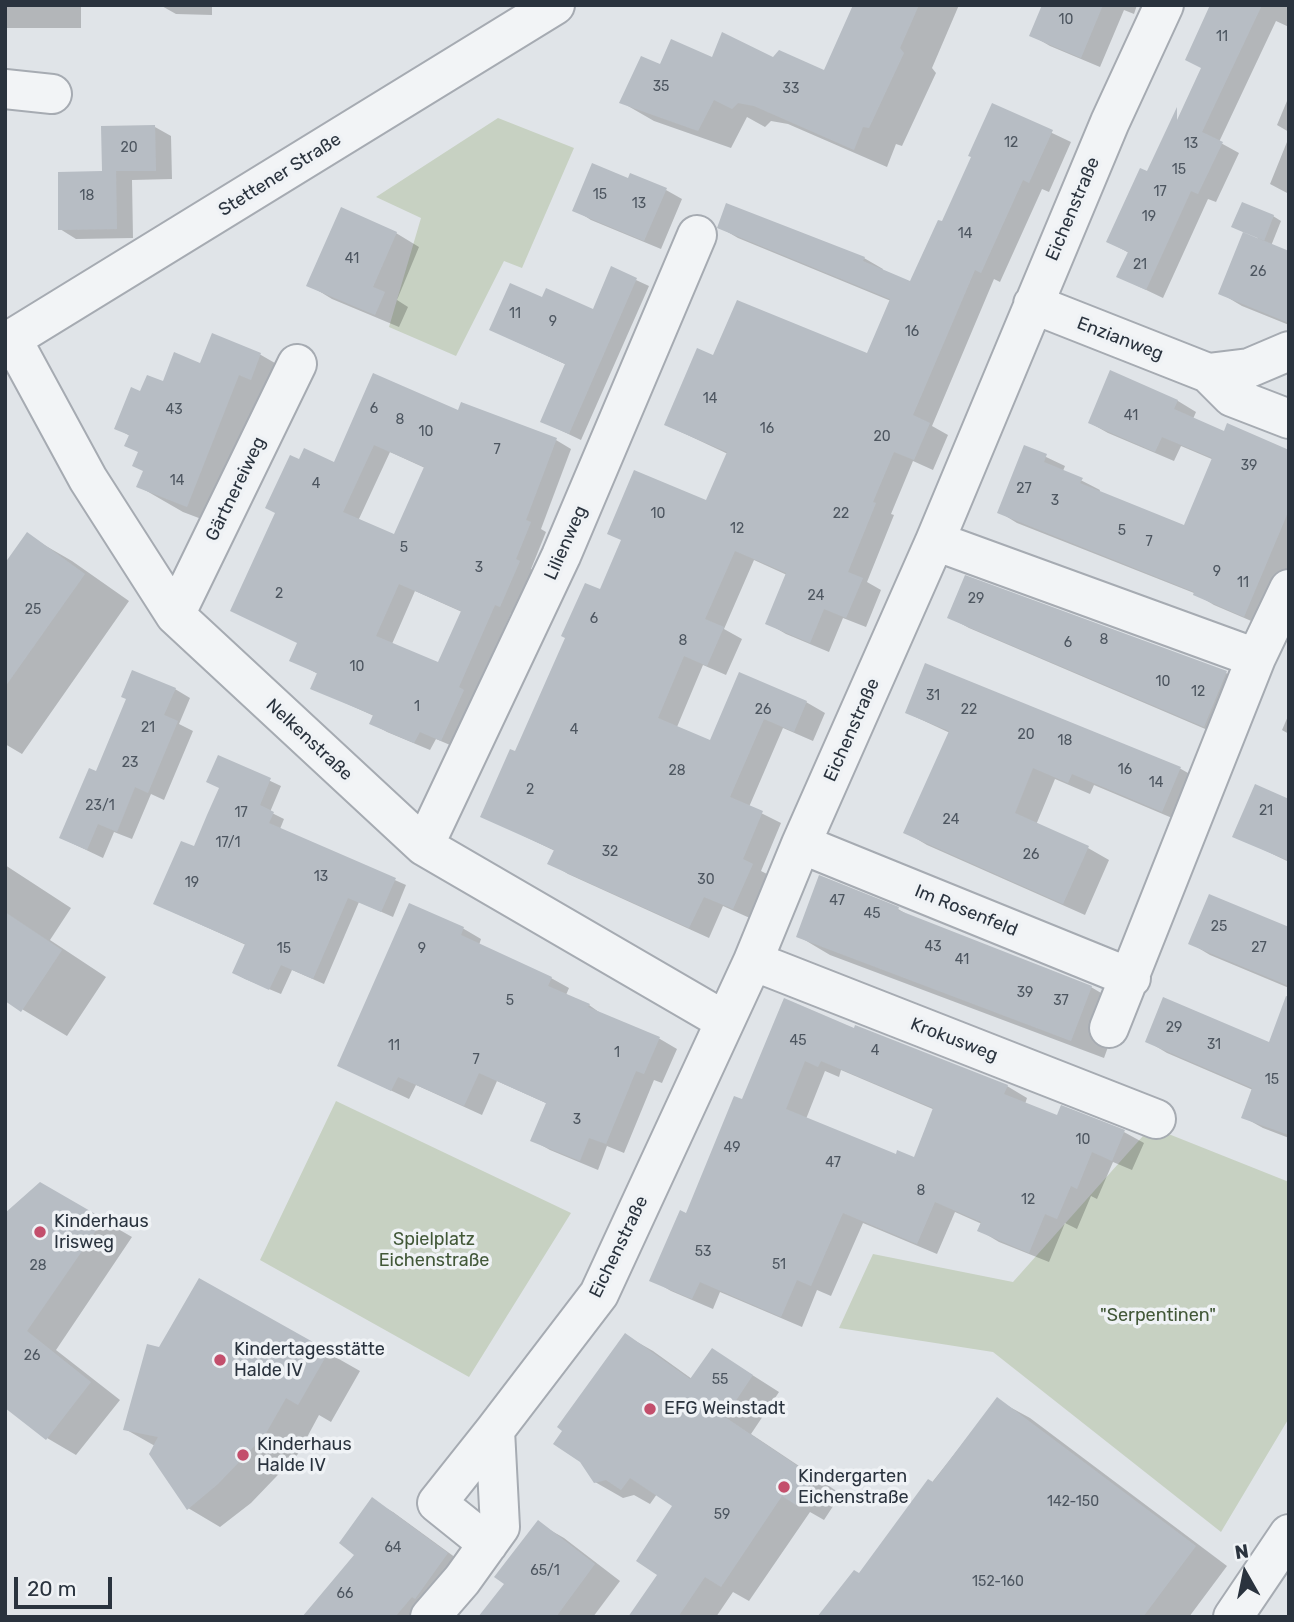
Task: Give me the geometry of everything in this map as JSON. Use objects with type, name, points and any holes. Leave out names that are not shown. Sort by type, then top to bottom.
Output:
[{"type":"street","name":"Stettener Straße","points":[[8,341],[555,5]]},
{"type":"street","name":"Eichenstraße","points":[[488,1544],[437,1503],[599,1294],[753,961],[801,844],[935,541],[1110,122],[1164,5]]},
{"type":"street","points":[[5,89],[52,94]]},
{"type":"street","name":"Lilienweg","points":[[424,846],[561,556],[697,235]]},
{"type":"street","name":"Enzianweg","points":[[1033,304],[1208,373],[1232,397],[1289,419]]},
{"type":"street","name":"Nelkenstraße","points":[[8,341],[88,479],[175,615],[424,846],[725,1021]]},
{"type":"street","name":"Enzianweg","points":[[1208,373],[1249,368],[1289,351]]},
{"type":"street","name":"Gärtnereiweg","points":[[175,615],[297,364]]},
{"type":"street","points":[[935,541],[1256,658]]},
{"type":"street","points":[[1109,1028],[1256,658],[1289,589]]},
{"type":"street","name":"Im Rosenfeld","points":[[801,844],[1130,978]]},
{"type":"street","name":"Krokusweg","points":[[753,961],[1156,1119]]},
{"type":"street","points":[[430,1617],[462,1580],[500,1527],[495,1430]]},
{"type":"street","points":[[1233,1617],[1289,1534]]},
{"type":"green space","points":[[498,118],[574,148],[522,268],[504,261],[456,356],[389,327],[421,218],[376,197]]},
{"type":"green space","name":"Spielplatz Eichenstraße","points":[[336,1101],[571,1213],[469,1377],[260,1260]]},
{"type":"green space","name":"\"Serpentinen\"","points":[[1151,1127],[1289,1182],[1289,1418],[1221,1532],[993,1352],[839,1328],[873,1254],[1013,1282]]},
{"type":"building","points":[[853,5],[919,5],[900,48],[904,53],[869,128],[863,127],[854,150],[754,106],[738,103],[732,109],[714,100],[698,131],[619,103],[641,56],[660,64],[671,39],[712,57],[722,32],[773,57],[779,50],[824,70]]},
{"type":"building","points":[[1042,5],[1103,5],[1081,58],[1029,36]]},
{"type":"building","points":[[1210,5],[1262,5],[1202,132],[1223,142],[1198,194],[1191,191],[1146,290],[1116,277],[1128,252],[1106,242],[1140,168],[1147,171],[1177,107],[1177,120],[1201,68],[1185,60]]},
{"type":"building","points":[[992,103],[1053,130],[1029,183],[1023,180],[981,273],[975,270],[913,415],[930,423],[914,460],[894,452],[848,572],[863,578],[846,618],[824,609],[810,643],[765,624],[786,573],[735,551],[705,619],[724,627],[707,666],[684,656],[658,718],[710,740],[739,672],[807,701],[794,732],[764,719],[730,797],[763,811],[743,859],[753,864],[733,909],[704,897],[689,928],[547,864],[554,850],[480,817],[510,749],[515,751],[565,638],[561,636],[585,583],[600,589],[621,540],[607,534],[634,470],[706,500],[727,452],[664,425],[697,348],[713,355],[737,300],[867,353],[890,299],[717,228],[726,203],[865,257],[863,261],[910,281],[938,220],[942,221]]},
{"type":"building","points":[[155,125],[156,171],[116,171],[117,229],[58,230],[58,172],[102,171],[101,126]]},
{"type":"building","points":[[592,163],[628,178],[630,173],[667,188],[644,241],[572,211]]},
{"type":"building","points":[[1242,202],[1274,215],[1264,241],[1231,227]]},
{"type":"building","points":[[341,207],[397,232],[373,287],[385,292],[375,315],[306,286]]},
{"type":"building","points":[[1243,232],[1289,251],[1289,323],[1218,294]]},
{"type":"building","points":[[611,266],[637,278],[569,434],[540,422],[565,364],[489,330],[510,283],[542,297],[546,288],[593,309]]},
{"type":"building","points":[[212,333],[261,353],[251,380],[239,375],[187,507],[136,487],[143,471],[132,466],[138,452],[124,446],[129,435],[114,429],[131,387],[140,391],[147,375],[163,381],[174,352],[200,363]]},
{"type":"building","points":[[1110,370],[1178,400],[1174,409],[1224,431],[1227,423],[1289,450],[1289,510],[1244,617],[1193,595],[1194,592],[997,513],[1024,445],[1047,454],[1044,462],[1083,478],[1080,483],[1184,525],[1212,458],[1162,437],[1155,452],[1088,423]]},
{"type":"building","points":[[373,373],[458,410],[461,402],[557,438],[526,520],[531,522],[516,559],[520,561],[500,607],[495,605],[459,687],[464,690],[441,741],[420,732],[414,743],[369,724],[373,715],[310,689],[317,673],[289,661],[297,643],[230,611],[275,513],[265,508],[290,455],[299,459],[304,448],[334,462]],"holes":[[[374,445],[424,467],[394,534],[343,512]],[[399,584],[461,611],[438,662],[376,636]]]},
{"type":"building","points":[[27,532],[85,574],[5,687],[5,563]]},
{"type":"building","points":[[965,575],[1227,671],[1204,727],[947,618]]},
{"type":"building","points":[[925,663],[1181,767],[1162,812],[1072,774],[1068,783],[1033,768],[1015,813],[1089,846],[1063,904],[903,833],[949,731],[905,713]]},
{"type":"building","points":[[132,670],[176,688],[164,715],[178,721],[148,793],[135,787],[117,832],[98,824],[87,850],[59,838],[89,768],[96,771],[126,699],[121,697]]},
{"type":"building","points":[[218,755],[271,778],[260,805],[274,812],[269,823],[396,878],[381,912],[348,898],[313,979],[281,965],[269,990],[232,973],[245,944],[153,904],[181,841],[194,846],[219,788],[206,782]]},
{"type":"building","points":[[1255,784],[1289,799],[1289,861],[1232,837]]},
{"type":"building","points":[[819,875],[899,907],[898,910],[1092,986],[1071,1041],[796,937]]},
{"type":"building","points":[[1209,894],[1289,927],[1289,986],[1188,944]]},
{"type":"building","points":[[409,903],[464,927],[461,935],[552,977],[548,986],[590,1004],[588,1007],[660,1037],[644,1074],[636,1071],[606,1144],[589,1138],[580,1161],[530,1141],[546,1103],[479,1073],[464,1106],[398,1077],[391,1091],[337,1066]]},
{"type":"building","points":[[5,912],[62,950],[21,1012],[5,1001]]},
{"type":"building","points":[[1286,996],[1289,997],[1289,1135],[1241,1118],[1252,1088],[1145,1042],[1163,997],[1269,1042]]},
{"type":"building","points":[[784,998],[854,1028],[855,1025],[1008,1085],[1004,1094],[1057,1115],[1061,1105],[1125,1130],[1112,1161],[1092,1152],[1077,1189],[1071,1186],[1057,1219],[1045,1214],[1029,1253],[977,1231],[981,1222],[935,1202],[917,1244],[843,1213],[811,1286],[797,1280],[781,1317],[700,1282],[692,1299],[649,1281],[680,1210],[686,1213],[734,1096],[742,1099]],"holes":[[[805,1061],[818,1067],[821,1061],[933,1108],[914,1157],[897,1150],[896,1154],[786,1109]]]},
{"type":"building","points":[[40,1182],[104,1219],[27,1331],[91,1382],[46,1440],[5,1408],[5,1213]]},
{"type":"building","points":[[199,1278],[329,1351],[298,1405],[286,1398],[265,1435],[218,1484],[187,1510],[149,1454],[158,1437],[123,1430],[147,1344],[159,1347]]},
{"type":"building","points":[[625,1333],[690,1379],[712,1348],[753,1375],[725,1417],[814,1477],[796,1505],[782,1496],[721,1587],[705,1577],[678,1617],[628,1617],[657,1575],[636,1561],[672,1506],[630,1478],[621,1490],[606,1480],[594,1483],[580,1462],[553,1444],[562,1431],[557,1427]]},
{"type":"building","points":[[997,1397],[1196,1546],[1143,1617],[817,1617],[854,1570],[859,1573],[928,1479],[933,1482]]},
{"type":"building","points":[[372,1497],[448,1553],[415,1599],[412,1597],[395,1617],[302,1617],[354,1555],[339,1543]]},
{"type":"building","points":[[538,1520],[595,1564],[556,1617],[478,1617],[504,1584],[494,1577]]},
{"type":"place","name":"Kinderhaus Irisweg","points":[[40,1232]]},
{"type":"place","name":"Kindertagesstätte Halde IV","points":[[220,1360]]},
{"type":"place","name":"EFG Weinstadt","points":[[650,1409]]},
{"type":"place","name":"Kinderhaus Halde IV","points":[[243,1455]]},
{"type":"place","name":"Kindergarten Eichenstraße","points":[[784,1487]]}]
